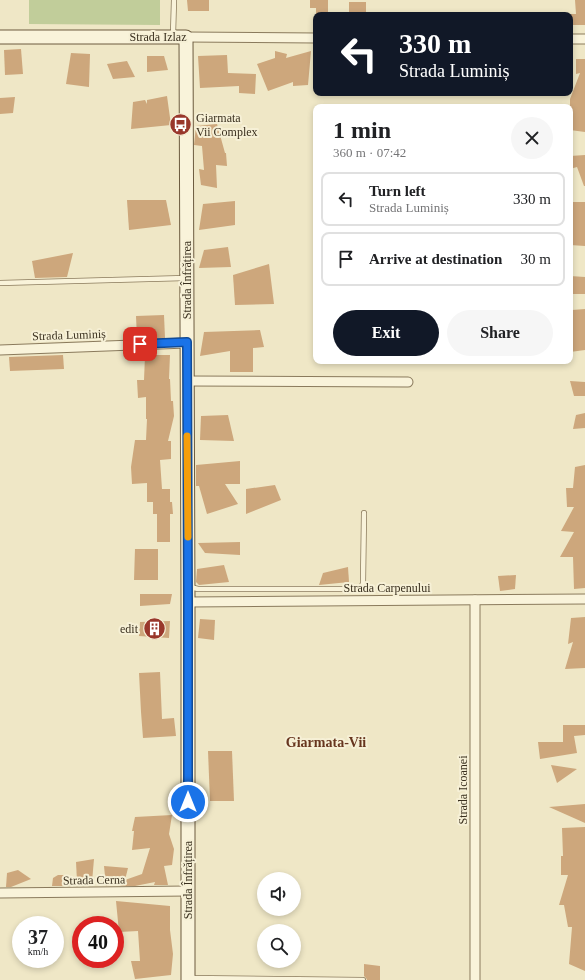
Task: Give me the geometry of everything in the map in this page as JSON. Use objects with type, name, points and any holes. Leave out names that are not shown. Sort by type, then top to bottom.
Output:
[{"type":"street","name":"Strada Izlaz","points":[[0,37],[313,38]]},
{"type":"street","name":"Strada Înfrățirea","points":[[179,37],[187,278],[188,979]]},
{"type":"street","points":[[573,39],[585,39]]},
{"type":"street","name":"Strada Luminiș","points":[[0,350],[187,342]]},
{"type":"street","points":[[187,381],[408,382]]},
{"type":"street","name":"Strada Carpenului","points":[[188,602],[585,599]]},
{"type":"street","name":"Strada Icoanei","points":[[475,600],[475,980]]},
{"type":"street","name":"Strada Cerna","points":[[0,893],[188,891]]},
{"type":"lane","points":[[174,0],[179,37]]},
{"type":"lane","points":[[0,283],[187,278]]},
{"type":"lane","points":[[361,600],[361,588],[363,583],[364,513]]},
{"type":"lane","points":[[188,586],[198,589],[361,588]]},
{"type":"lane","points":[[188,979],[363,980]]},
{"type":"green space","points":[[29,0],[160,0],[160,25],[29,24]]},
{"type":"building","points":[[187,0],[209,0],[209,11],[188,11]]},
{"type":"building","points":[[310,0],[328,0],[328,12],[316,12],[316,8],[310,8]]},
{"type":"building","points":[[575,0],[585,0],[585,25],[573,25],[573,14],[576,14]]},
{"type":"building","points":[[349,2],[366,2],[366,12],[349,12]]},
{"type":"building","points":[[21,49],[23,74],[5,75],[4,50]]},
{"type":"building","points":[[275,51],[287,54],[286,58],[311,51],[308,85],[293,86],[293,82],[268,91],[257,64],[275,58]]},
{"type":"building","points":[[71,53],[90,54],[89,87],[66,84]]},
{"type":"building","points":[[227,55],[228,73],[256,74],[255,94],[239,93],[239,86],[200,88],[198,56]]},
{"type":"building","points":[[147,56],[164,56],[168,70],[147,72]]},
{"type":"building","points":[[576,59],[585,59],[585,132],[573,130],[573,104],[570,104],[570,99],[571,96],[573,96],[573,91],[580,73],[576,74]]},
{"type":"building","points":[[127,61],[135,77],[113,79],[107,64]]},
{"type":"building","points":[[167,96],[171,125],[131,129],[133,102],[145,100],[147,104],[147,100]]},
{"type":"building","points":[[15,97],[13,113],[0,114],[0,98]]},
{"type":"building","points":[[217,124],[226,153],[227,166],[216,165],[217,188],[201,185],[199,169],[204,170],[202,146],[194,145],[196,126]]},
{"type":"building","points":[[585,155],[585,186],[577,167],[573,168],[573,156]]},
{"type":"building","points":[[127,200],[166,200],[171,225],[129,230]]},
{"type":"building","points":[[235,201],[235,225],[199,230],[203,204]]},
{"type":"building","points":[[573,202],[585,202],[585,246],[573,245]]},
{"type":"building","points":[[228,247],[231,267],[199,268],[204,250]]},
{"type":"building","points":[[73,253],[67,277],[35,278],[32,261]]},
{"type":"building","points":[[269,264],[274,304],[235,305],[233,275]]},
{"type":"building","points":[[573,276],[585,277],[585,294],[573,294]]},
{"type":"building","points":[[585,309],[585,350],[573,352],[573,310]]},
{"type":"building","points":[[164,315],[165,338],[137,339],[136,316]]},
{"type":"building","points":[[260,330],[264,347],[253,348],[253,372],[230,372],[230,351],[200,356],[204,332]]},
{"type":"building","points":[[63,355],[64,369],[10,371],[9,357]]},
{"type":"building","points":[[170,355],[169,379],[174,416],[168,441],[171,441],[171,459],[160,460],[162,489],[170,489],[170,502],[172,502],[173,514],[170,514],[170,542],[157,542],[157,514],[153,514],[153,502],[147,502],[147,483],[132,484],[131,467],[135,440],[146,440],[146,397],[138,398],[137,380],[144,380],[145,356]]},
{"type":"building","points":[[570,381],[585,382],[585,396],[574,396]]},
{"type":"building","points":[[585,413],[585,428],[573,429],[576,415]]},
{"type":"building","points":[[228,415],[234,441],[200,440],[201,416]]},
{"type":"building","points":[[240,461],[240,484],[225,484],[238,504],[207,514],[199,486],[196,486],[196,465]]},
{"type":"building","points":[[585,465],[585,588],[574,589],[573,557],[560,557],[574,532],[561,531],[574,507],[567,507],[566,488],[573,488],[575,467]]},
{"type":"building","points":[[275,485],[281,500],[246,514],[246,489]]},
{"type":"building","points":[[240,542],[240,555],[205,553],[198,543]]},
{"type":"building","points":[[135,549],[158,549],[158,580],[134,580]]},
{"type":"building","points":[[224,565],[229,582],[199,585],[196,582],[197,569]]},
{"type":"building","points":[[348,567],[349,582],[319,585],[323,573]]},
{"type":"building","points":[[516,575],[515,589],[500,591],[498,576]]},
{"type":"building","points":[[140,594],[172,594],[170,604],[140,606]]},
{"type":"building","points":[[585,617],[585,668],[565,669],[573,642],[568,644],[571,618]]},
{"type":"building","points":[[200,619],[215,620],[214,640],[198,638]]},
{"type":"building","name":"edit","points":[[170,621],[169,638],[139,636],[140,622]]},
{"type":"building","points":[[160,672],[162,719],[174,718],[176,736],[143,738],[139,673]]},
{"type":"building","points":[[563,725],[585,725],[585,735],[574,736],[577,753],[540,759],[538,742],[563,742]]},
{"type":"building","points":[[208,751],[232,751],[234,801],[210,801]]},
{"type":"building","points":[[551,765],[577,769],[557,783]]},
{"type":"building","points":[[585,804],[585,823],[549,807]]},
{"type":"building","points":[[172,815],[169,834],[174,849],[172,865],[164,866],[168,885],[154,885],[155,882],[135,886],[113,884],[106,886],[104,866],[128,868],[125,880],[142,874],[150,848],[132,850],[134,831],[132,831],[135,817]]},
{"type":"building","points":[[585,827],[585,971],[569,964],[572,927],[568,927],[564,905],[559,905],[568,875],[561,875],[561,856],[563,856],[562,828]]},
{"type":"building","points":[[94,859],[92,882],[77,881],[76,862]]},
{"type":"building","points":[[18,870],[31,879],[11,887],[6,887],[7,873]]},
{"type":"building","points":[[58,875],[68,875],[71,886],[52,886],[53,878]]},
{"type":"building","points":[[116,901],[170,906],[170,930],[173,954],[171,975],[135,979],[131,961],[140,961],[138,931],[124,932],[124,916],[117,916]]},
{"type":"building","points":[[364,964],[380,966],[380,980],[367,980],[364,976]]},
{"type":"slow traffic","points":[[187,436],[188,537]]},
{"type":"place","name":"Giarmata Vii Complex","points":[[181,125]]},
{"type":"place","name":"edit","points":[[154,629]]},
{"type":"district","name":"Giarmata-Vii","points":[[326,742]]},
{"type":"route","points":[[140,344],[187,342],[188,802]]}]
